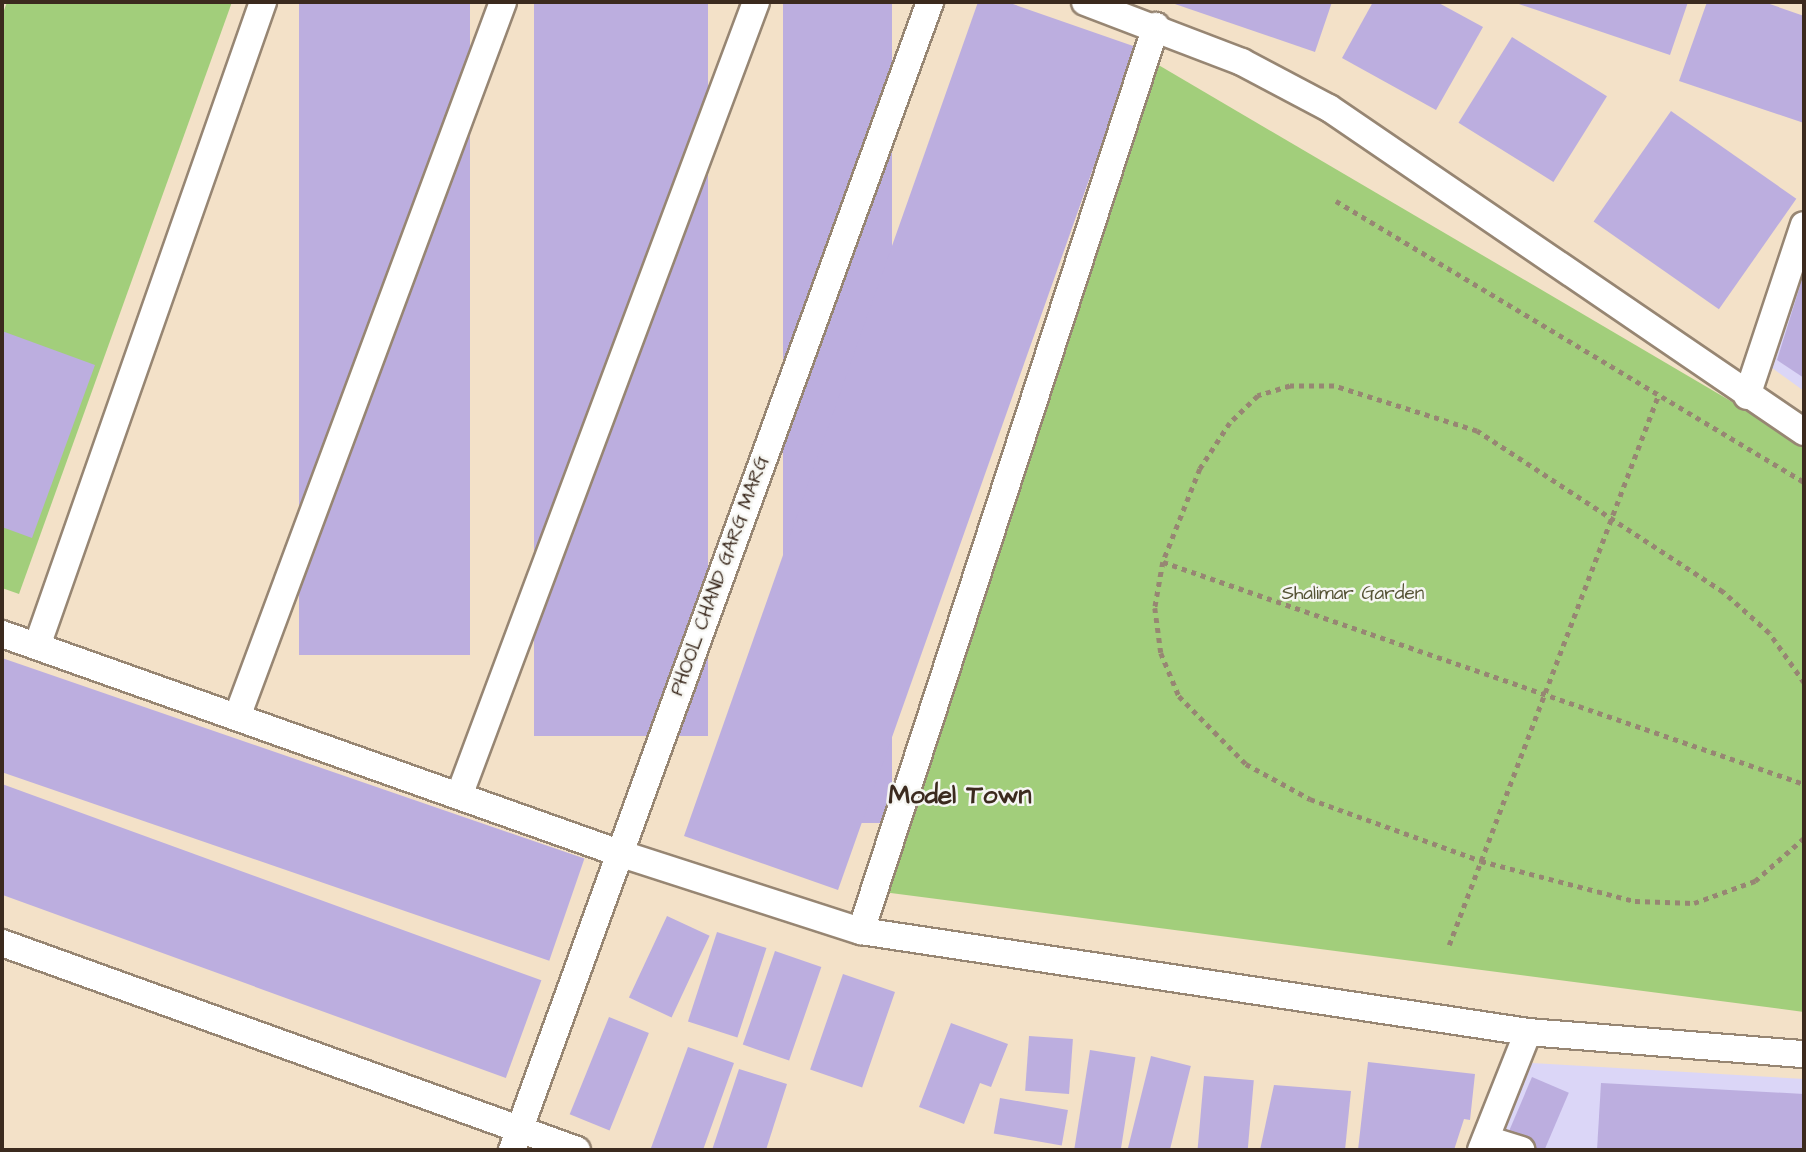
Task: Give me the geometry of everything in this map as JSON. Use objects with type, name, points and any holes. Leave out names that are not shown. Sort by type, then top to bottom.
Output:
[{"type":"street","points":[[37,646],[262,2]]},
{"type":"street","points":[[237,717],[503,2]]},
{"type":"street","points":[[458,796],[756,2]]},
{"type":"street","name":"PHOOL CHAND GARG MARG","points":[[516,1140],[930,2]]},
{"type":"street","points":[[1086,2],[1156,26],[1329,108],[1747,396],[1804,432]]},
{"type":"street","points":[[861,931],[1156,26]]},
{"type":"street","points":[[1747,396],[1804,225]]},
{"type":"street","points":[[2,634],[619,853],[861,931],[1528,1032],[1804,1054]]},
{"type":"street","points":[[2,943],[516,1140],[577,1150]]},
{"type":"street","points":[[1521,1150],[1484,1145],[1528,1032]]},
{"type":"path","points":[[1336,201],[1804,482]]},
{"type":"path","points":[[1804,683],[1769,633],[1723,592],[1477,431],[1334,386],[1290,386],[1258,396],[1230,423],[1200,469],[1163,562],[1155,608],[1161,653],[1179,696],[1210,735],[1246,764],[1310,799],[1481,861],[1635,901],[1695,903],[1755,881],[1804,838]]},
{"type":"path","points":[[1449,945],[1658,396]]},
{"type":"path","points":[[1163,562],[1804,784]]},
{"type":"shaded area","points":[[1804,256],[1804,391],[1768,365]]},
{"type":"shaded area","points":[[1532,1063],[1804,1079],[1804,1150],[1495,1150]]},
{"type":"green space","points":[[7,2],[232,2],[19,594],[2,588],[2,16]]},
{"type":"green space","name":"Shalimar Garden","points":[[1150,60],[1804,444],[1804,1012],[883,892]]},
{"type":"building","points":[[299,2],[470,2],[470,655],[299,655]]},
{"type":"building","points":[[534,2],[708,2],[708,736],[534,736]]},
{"type":"building","points":[[783,2],[892,2],[892,823],[783,823]]},
{"type":"building","points":[[978,2],[1007,2],[1136,47],[838,890],[684,836]]},
{"type":"building","points":[[1169,2],[1332,2],[1315,52]]},
{"type":"building","points":[[1373,2],[1437,2],[1483,27],[1436,110],[1342,58]]},
{"type":"building","points":[[1513,2],[1688,2],[1670,55]]},
{"type":"building","points":[[1707,2],[1764,2],[1804,16],[1804,123],[1679,81]]},
{"type":"building","points":[[1512,37],[1607,96],[1553,182],[1458,123]]},
{"type":"building","points":[[1671,111],[1796,199],[1719,309],[1594,222]]},
{"type":"building","points":[[1804,273],[1804,378],[1777,360]]},
{"type":"building","points":[[2,331],[95,365],[32,538],[2,527]]},
{"type":"building","points":[[2,658],[584,859],[549,961],[2,772]]},
{"type":"building","points":[[2,784],[541,980],[506,1078],[2,895]]},
{"type":"building","points":[[667,916],[710,936],[672,1017],[629,998]]},
{"type":"building","points":[[717,932],[766,948],[737,1037],[688,1021]]},
{"type":"building","points":[[775,951],[821,967],[789,1061],[743,1045]]},
{"type":"building","points":[[843,974],[895,992],[862,1087],[810,1069]]},
{"type":"building","points":[[609,1017],[649,1033],[610,1130],[570,1114]]},
{"type":"building","points":[[951,1023],[1008,1044],[991,1087],[980,1083],[964,1124],[919,1107]]},
{"type":"building","points":[[1029,1036],[1073,1039],[1069,1094],[1025,1091]]},
{"type":"building","points":[[688,1047],[734,1063],[703,1150],[651,1148]]},
{"type":"building","points":[[1090,1050],[1135,1057],[1121,1150],[1074,1150]]},
{"type":"building","points":[[1151,1056],[1191,1066],[1170,1150],[1128,1150]]},
{"type":"building","points":[[1368,1062],[1475,1074],[1470,1120],[1464,1119],[1454,1150],[1358,1150]]},
{"type":"building","points":[[739,1069],[787,1084],[766,1150],[712,1150]]},
{"type":"building","points":[[1204,1076],[1254,1080],[1248,1150],[1198,1150]]},
{"type":"building","points":[[1532,1077],[1569,1093],[1544,1150],[1530,1150],[1505,1140]]},
{"type":"building","points":[[1601,1083],[1804,1094],[1804,1150],[1597,1150]]},
{"type":"building","points":[[1274,1085],[1351,1091],[1345,1150],[1260,1150]]},
{"type":"building","points":[[1000,1098],[1068,1110],[1062,1145],[994,1133]]},
{"type":"district","name":"Model Town","points":[[960,796]]}]
